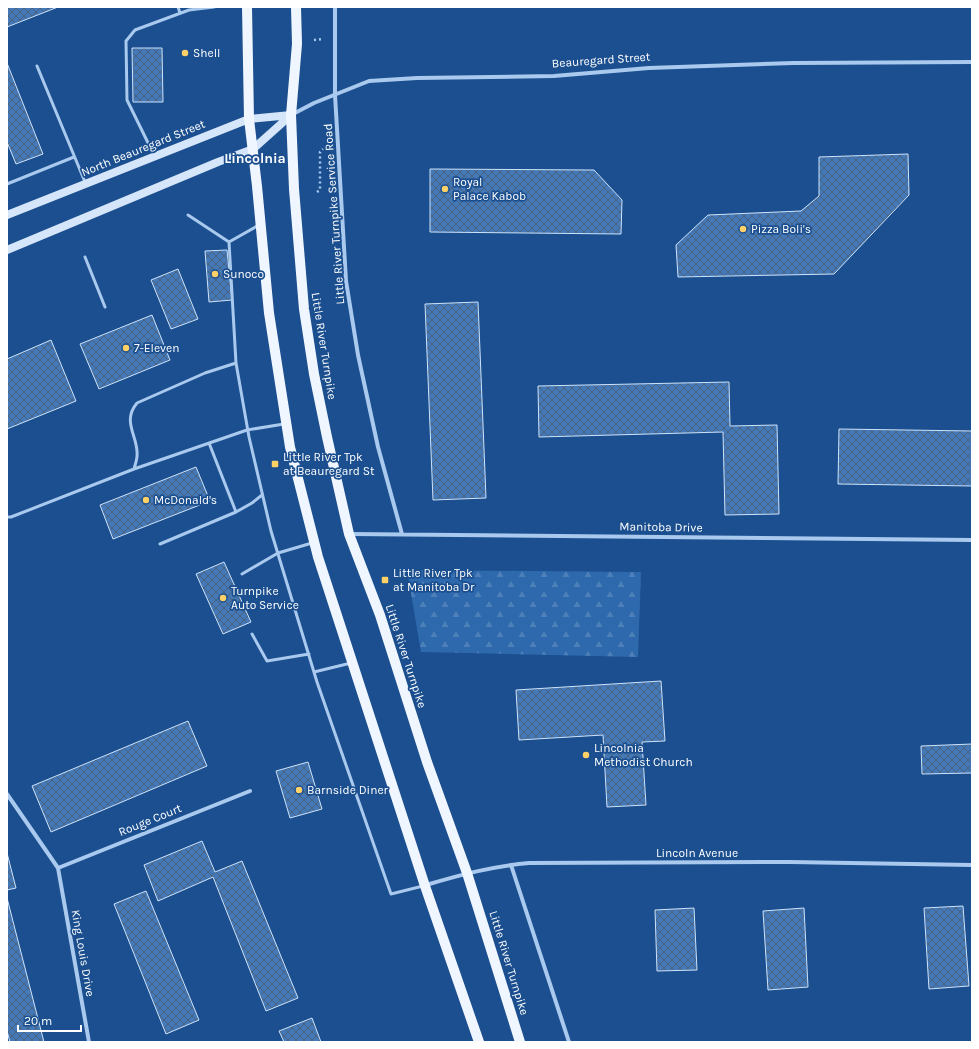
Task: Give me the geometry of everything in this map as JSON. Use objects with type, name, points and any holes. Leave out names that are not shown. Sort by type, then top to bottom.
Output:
[{"type":"main road","points":[[247,7],[249,118],[269,313],[290,447],[314,542],[425,886],[479,1042]]},
{"type":"main road","name":"Little River Turnpike","points":[[296,7],[297,44],[291,115],[294,189],[304,309],[314,374],[349,534],[380,615],[427,762],[467,873],[520,1042]]},
{"type":"main road","name":"North Beauregard Street","points":[[7,215],[249,118],[291,115]]},
{"type":"main road","name":"Beauregard Street","points":[[253,150],[291,115]]},
{"type":"main road","points":[[7,250],[218,162],[253,150]]},
{"type":"street","name":"Little River Turnpike Service Road","points":[[335,7],[335,95],[344,220],[346,281],[358,355],[376,439],[402,534]]},
{"type":"street","name":"Beauregard Street","points":[[291,115],[369,81],[417,78],[554,76],[639,68],[793,63],[972,62]]},
{"type":"street","name":"Manitoba Drive","points":[[349,534],[972,540]]},
{"type":"street","name":"Rouge Court","points":[[58,868],[250,791]]},
{"type":"street","points":[[7,794],[58,868]]},
{"type":"street","name":"Lincoln Avenue","points":[[425,886],[467,873],[511,865],[537,863],[790,862],[972,865]]},
{"type":"street","points":[[511,865],[569,1042]]},
{"type":"street","name":"King Louis Drive","points":[[58,868],[89,1042]]},
{"type":"lane","points":[[178,7],[180,13]]},
{"type":"lane","points":[[154,156],[127,100],[126,41],[135,30],[190,10],[214,7]]},
{"type":"lane","points":[[36,66],[85,184]]},
{"type":"lane","points":[[7,184],[74,157]]},
{"type":"lane","points":[[188,215],[229,242]]},
{"type":"lane","points":[[229,242],[260,224]]},
{"type":"lane","points":[[229,242],[236,363],[247,430],[271,531],[314,672],[391,894],[425,886]]},
{"type":"lane","points":[[85,257],[105,307]]},
{"type":"lane","points":[[134,469],[138,456],[130,425],[130,416],[133,408],[137,404],[205,373],[236,363]]},
{"type":"lane","points":[[7,517],[11,518],[134,469],[247,430],[286,423]]},
{"type":"lane","points":[[209,443],[236,512]]},
{"type":"lane","points":[[160,544],[236,512],[252,503],[262,495]]},
{"type":"lane","points":[[242,574],[278,553],[314,542]]},
{"type":"lane","points":[[252,634],[267,661],[309,654]]},
{"type":"lane","points":[[314,672],[353,662]]},
{"type":"path","points":[[314,40],[324,39]]},
{"type":"path","points":[[317,192],[320,190],[320,152],[323,149]]},
{"type":"green space","points":[[407,570],[641,572],[638,657],[421,652]]},
{"type":"building","points":[[7,7],[58,7],[7,27]]},
{"type":"building","points":[[132,48],[162,48],[163,102],[133,102]]},
{"type":"building","points":[[7,63],[43,154],[16,164],[7,142]]},
{"type":"building","points":[[908,154],[909,195],[834,274],[678,277],[676,245],[708,215],[801,211],[819,196],[819,157]]},
{"type":"building","points":[[430,169],[594,170],[622,200],[621,234],[430,232]]},
{"type":"building","points":[[227,250],[232,300],[209,302],[205,251]]},
{"type":"building","points":[[178,269],[198,319],[171,329],[151,280]]},
{"type":"building","points":[[478,302],[486,498],[433,500],[425,304]]},
{"type":"building","points":[[152,315],[170,360],[99,389],[80,344]]},
{"type":"building","points":[[51,340],[76,401],[7,429],[7,359]]},
{"type":"building","points":[[729,382],[730,426],[777,425],[779,514],[725,515],[723,432],[539,437],[538,386]]},
{"type":"building","points":[[839,429],[972,431],[972,486],[838,484]]},
{"type":"building","points":[[196,467],[210,501],[113,539],[100,505]]},
{"type":"building","name":"Turnpike Auto Service","points":[[224,562],[251,622],[223,634],[196,574]]},
{"type":"building","points":[[661,681],[665,741],[642,742],[646,805],[607,807],[603,735],[519,740],[516,690]]},
{"type":"building","points":[[188,721],[207,766],[51,832],[32,786]]},
{"type":"building","points":[[972,744],[972,773],[922,774],[921,746]]},
{"type":"building","name":"Barnside Diner","points":[[308,762],[322,809],[290,818],[276,771]]},
{"type":"building","points":[[202,841],[215,872],[242,861],[298,998],[266,1011],[213,877],[158,901],[144,865]]},
{"type":"building","points":[[7,853],[16,888],[7,890]]},
{"type":"building","points":[[146,891],[199,1020],[166,1034],[114,904]]},
{"type":"building","points":[[7,898],[44,1042],[10,1042],[7,1031]]},
{"type":"building","points":[[963,906],[969,986],[929,989],[924,908]]},
{"type":"building","points":[[694,908],[697,970],[657,971],[655,910]]},
{"type":"building","points":[[804,908],[808,987],[768,990],[763,911]]},
{"type":"building","points":[[312,1018],[321,1042],[284,1042],[279,1031]]},
{"type":"place","name":"Shell","points":[[185,53]]},
{"type":"place","name":"Royal Palace Kabob","points":[[445,189]]},
{"type":"place","name":"Pizza Boli's","points":[[743,229]]},
{"type":"place","name":"Sunoco","points":[[215,274]]},
{"type":"place","name":"7-Eleven","points":[[126,348]]},
{"type":"place","name":"Little River Tpk at Beauregard St","points":[[275,464]]},
{"type":"place","name":"McDonald's","points":[[146,500]]},
{"type":"place","name":"Little River Tpk at Manitoba Dr","points":[[385,580]]},
{"type":"place","name":"Turnpike Auto Service","points":[[223,598]]},
{"type":"place","name":"Lincolnia Methodist Church","points":[[586,755]]},
{"type":"place","name":"Barnside Diner","points":[[299,790]]},
{"type":"district","name":"Lincolnia","points":[[255,158]]}]
